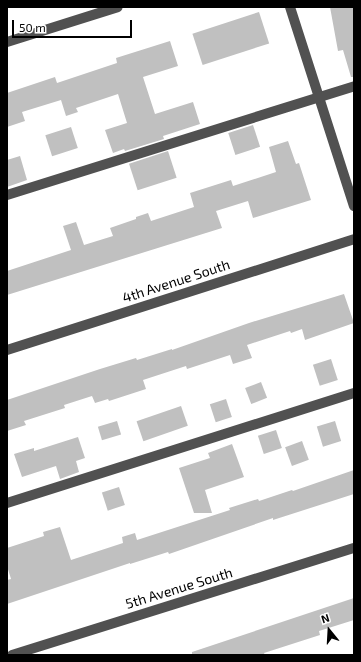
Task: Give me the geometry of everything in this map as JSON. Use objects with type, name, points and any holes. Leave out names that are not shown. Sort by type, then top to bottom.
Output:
[{"type":"street","points":[[7,42],[118,7]]},
{"type":"street","points":[[290,7],[354,206]]},
{"type":"street","points":[[7,195],[354,86]]},
{"type":"street","name":"4th Avenue South","points":[[7,350],[354,239]]},
{"type":"street","points":[[7,503],[354,393]]},
{"type":"street","name":"5th Avenue South","points":[[12,655],[354,548]]},
{"type":"building","points":[[330,7],[354,7],[354,77],[351,77],[343,50],[338,51]]},
{"type":"building","points":[[259,12],[269,43],[203,65],[192,34]]},
{"type":"building","points":[[170,41],[178,66],[143,77],[155,114],[193,102],[200,124],[163,136],[164,139],[125,151],[124,149],[113,153],[105,130],[127,123],[118,94],[76,108],[78,112],[66,116],[61,100],[22,112],[25,121],[7,127],[7,93],[55,77],[57,83],[117,63],[116,58]]},
{"type":"building","points":[[253,125],[260,147],[235,155],[228,133]]},
{"type":"building","points":[[71,127],[78,148],[52,156],[45,135]]},
{"type":"building","points":[[288,141],[296,164],[299,163],[311,200],[253,218],[248,201],[216,211],[222,228],[7,295],[7,271],[71,250],[63,226],[76,222],[84,245],[113,236],[110,228],[136,219],[136,217],[148,213],[151,221],[194,207],[190,193],[231,180],[233,186],[276,172],[269,147]]},
{"type":"building","points":[[168,151],[177,178],[138,190],[129,164]]},
{"type":"building","points":[[20,156],[27,180],[7,187],[7,160]]},
{"type":"building","points":[[344,294],[354,323],[305,340],[302,329],[291,333],[290,331],[247,345],[252,358],[233,364],[230,355],[187,369],[186,366],[143,380],[146,389],[109,401],[108,399],[95,403],[92,396],[64,405],[65,408],[24,421],[26,425],[7,431],[7,400],[136,358],[137,360],[172,350],[249,323]]},
{"type":"building","points":[[331,359],[338,380],[320,386],[313,365]]},
{"type":"building","points":[[261,382],[267,398],[251,404],[245,388]]},
{"type":"building","points":[[226,399],[232,417],[216,422],[210,404]]},
{"type":"building","points":[[181,406],[188,426],[143,441],[137,421]]},
{"type":"building","points":[[117,421],[121,434],[102,440],[98,427]]},
{"type":"building","points":[[335,421],[341,441],[323,447],[317,427]]},
{"type":"building","points":[[276,430],[282,448],[264,454],[258,436]]},
{"type":"building","points":[[78,437],[85,458],[76,461],[79,472],[60,479],[56,466],[22,477],[14,454],[34,448],[34,451]]},
{"type":"building","points":[[302,441],[309,460],[292,466],[285,447]]},
{"type":"building","points":[[232,444],[244,477],[205,490],[212,513],[194,513],[179,468],[210,458],[208,453]]},
{"type":"building","points":[[354,470],[354,494],[273,520],[273,518],[169,554],[168,552],[130,563],[7,604],[7,580],[11,579],[7,566],[7,548],[44,536],[43,532],[60,527],[71,560],[123,543],[122,537],[135,533],[137,540],[230,510],[229,508],[258,499],[259,501],[292,490],[293,491]]},
{"type":"building","points":[[119,487],[125,505],[108,511],[102,493]]},
{"type":"building","points":[[354,598],[354,620],[319,631],[320,635],[264,653],[265,655],[192,655],[192,652]]}]
